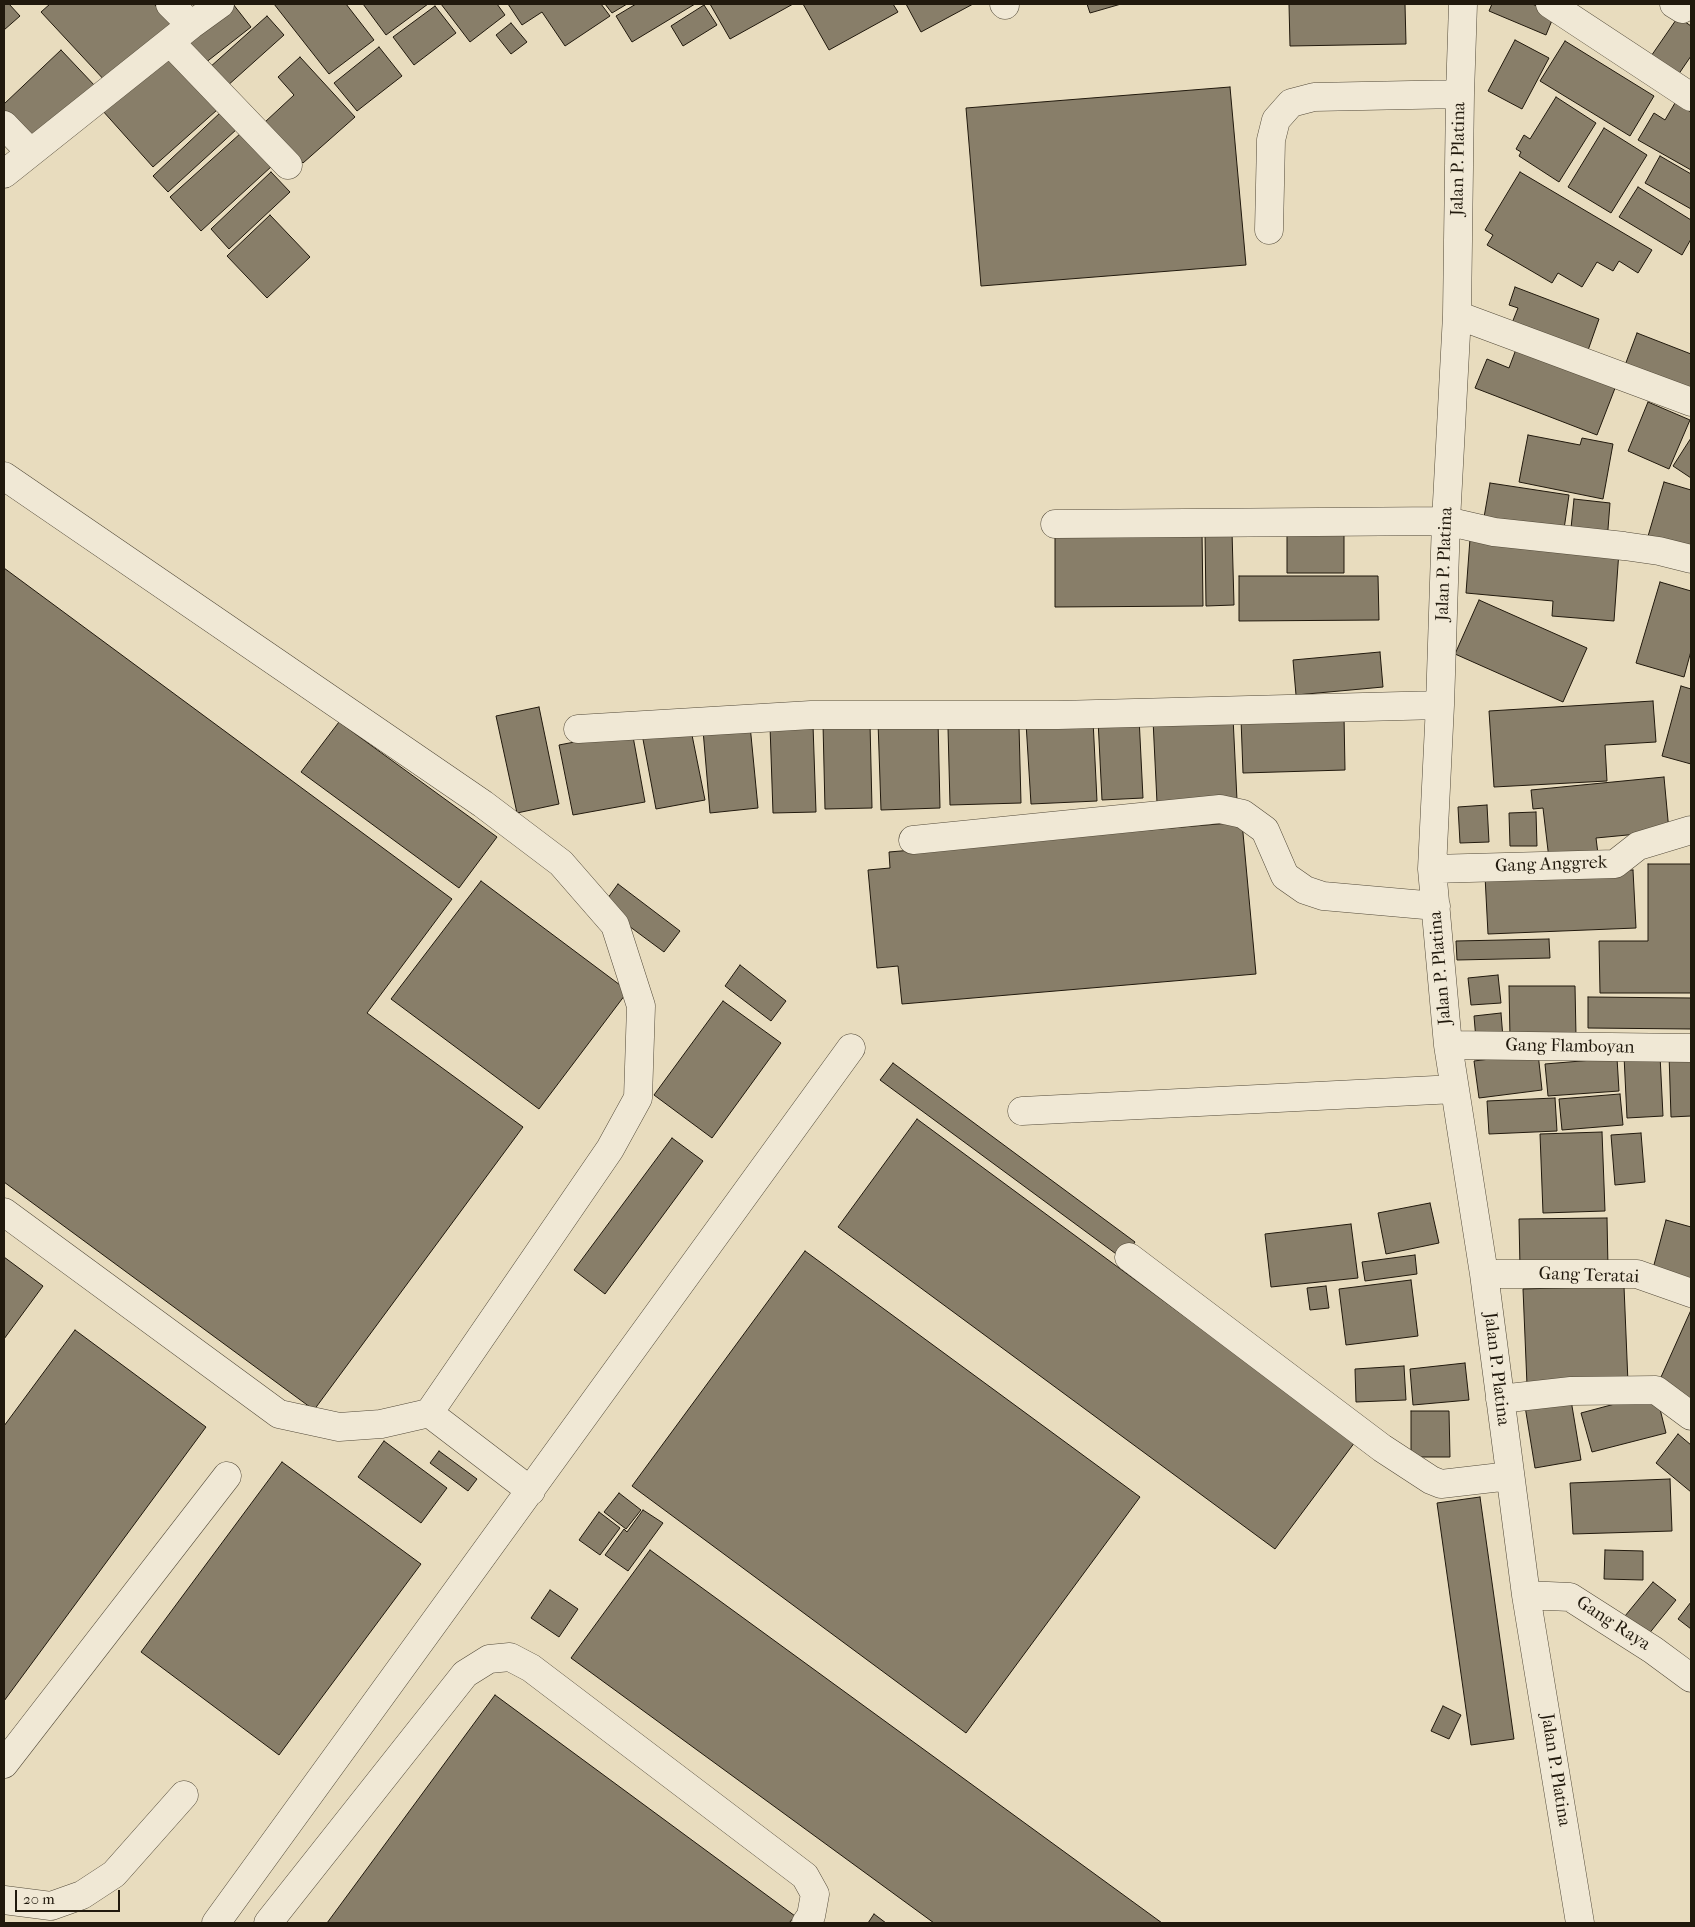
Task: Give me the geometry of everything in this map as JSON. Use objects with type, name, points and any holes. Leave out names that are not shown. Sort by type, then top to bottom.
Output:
[{"type":"street","points":[[170,4],[191,25]]},
{"type":"street","points":[[4,174],[220,4]]},
{"type":"street","name":"Jalan P. Platina","points":[[1463,4],[1457,315],[1446,522],[1432,869],[1448,1045],[1484,1274],[1526,1595],[1580,1923]]},
{"type":"street","points":[[1550,4],[1691,97]]},
{"type":"street","points":[[170,42],[288,165]]},
{"type":"street","points":[[1269,230],[1271,140],[1276,120],[1291,103],[1314,97],[1460,94]]},
{"type":"street","points":[[4,125],[30,152]]},
{"type":"street","points":[[1457,315],[1691,402]]},
{"type":"street","points":[[4,476],[483,804],[561,863],[616,925],[641,1006],[638,1098],[610,1149],[429,1412],[381,1424],[339,1427],[279,1414],[4,1212]]},
{"type":"street","points":[[1055,524],[1446,522],[1494,532],[1650,550],[1691,559]]},
{"type":"street","points":[[578,730],[811,715],[1058,715],[1440,705]]},
{"type":"street","points":[[912,840],[1220,810],[1243,814],[1266,830],[1285,876],[1305,890],[1323,896],[1436,906]]},
{"type":"street","name":"Gang Anggrek","points":[[1432,869],[1615,864],[1638,846],[1691,830]]},
{"type":"street","name":"Gang Flamboyan","points":[[1448,1045],[1691,1048]]},
{"type":"street","points":[[216,1923],[851,1048]]},
{"type":"street","points":[[1022,1111],[1455,1089]]},
{"type":"street","points":[[1129,1257],[1382,1448],[1431,1480],[1441,1484],[1510,1476]]},
{"type":"street","name":"Gang Teratai","points":[[1484,1274],[1637,1274],[1691,1293]]},
{"type":"street","points":[[1500,1399],[1571,1390],[1656,1390],[1691,1416]]},
{"type":"street","points":[[429,1412],[530,1491]]},
{"type":"street","points":[[4,1764],[227,1476]]},
{"type":"street","name":"Gang Raya","points":[[1526,1595],[1570,1597],[1652,1650],[1691,1678]]},
{"type":"street","points":[[268,1923],[465,1674],[489,1659],[510,1657],[531,1668],[805,1876],[815,1894],[811,1916],[806,1923]]},
{"type":"street","points":[[4,1900],[51,1906],[82,1895],[114,1874],[184,1795]]},
{"type":"building","points":[[4,4],[9,4],[20,16],[4,30]]},
{"type":"building","points":[[50,4],[154,4],[172,23],[107,83],[41,12]]},
{"type":"building","points":[[233,4],[251,27],[200,67],[181,42]]},
{"type":"building","points":[[274,4],[346,4],[374,40],[329,74]]},
{"type":"building","points":[[363,4],[428,4],[386,35]]},
{"type":"building","points":[[441,4],[497,4],[505,15],[470,42]]},
{"type":"building","points":[[508,4],[601,4],[610,16],[565,46],[542,12],[522,25]]},
{"type":"building","points":[[605,4],[627,4],[612,13]]},
{"type":"building","points":[[636,4],[695,4],[632,42],[616,16]]},
{"type":"building","points":[[710,4],[793,4],[730,39]]},
{"type":"building","points":[[803,4],[893,4],[898,12],[829,50]]},
{"type":"building","points":[[906,4],[973,4],[921,32]]},
{"type":"building","points":[[1087,4],[1121,4],[1090,13]]},
{"type":"building","points":[[1289,4],[1405,4],[1406,44],[1290,46]]},
{"type":"building","points":[[1492,4],[1532,4],[1555,13],[1546,35],[1489,11]]},
{"type":"building","points":[[704,5],[717,25],[683,46],[671,26]]},
{"type":"building","points":[[435,6],[456,33],[414,65],[393,37]]},
{"type":"building","points":[[267,16],[284,35],[226,87],[209,68]]},
{"type":"building","points":[[1678,17],[1691,26],[1691,56],[1674,81],[1647,62]]},
{"type":"building","points":[[511,23],[527,42],[511,54],[496,35]]},
{"type":"building","points":[[1515,40],[1549,58],[1522,109],[1488,91]]},
{"type":"building","points":[[1565,41],[1654,96],[1630,136],[1540,81]]},
{"type":"building","points":[[379,47],[402,76],[357,111],[334,83]]},
{"type":"building","points":[[61,50],[96,87],[32,147],[4,118],[4,104]]},
{"type":"building","points":[[165,53],[217,110],[153,167],[102,110]]},
{"type":"building","points":[[300,57],[355,117],[303,163],[265,122],[294,95],[278,77]]},
{"type":"building","points":[[1230,87],[1246,265],[981,286],[966,108]]},
{"type":"building","points":[[1556,97],[1596,123],[1559,182],[1519,156],[1521,152],[1516,149],[1524,135],[1530,139]]},
{"type":"building","points":[[1675,103],[1691,112],[1691,170],[1638,140],[1654,113],[1665,120]]},
{"type":"building","points":[[221,112],[237,129],[168,192],[153,176]]},
{"type":"building","points":[[1604,128],[1647,155],[1611,213],[1568,187]]},
{"type":"building","points":[[241,133],[272,166],[201,231],[170,197]]},
{"type":"building","points":[[1660,156],[1691,174],[1691,209],[1645,183]]},
{"type":"building","points":[[271,172],[290,192],[229,249],[211,229]]},
{"type":"building","points":[[1520,172],[1652,250],[1638,273],[1619,261],[1613,271],[1597,262],[1582,287],[1558,273],[1552,283],[1487,245],[1493,235],[1485,230]]},
{"type":"building","points":[[1638,187],[1691,220],[1691,239],[1682,255],[1619,217]]},
{"type":"building","points":[[270,215],[310,257],[267,298],[227,256]]},
{"type":"building","points":[[1515,287],[1599,319],[1586,356],[1510,328],[1518,308],[1509,305]]},
{"type":"building","points":[[1637,333],[1691,354],[1691,393],[1624,368]]},
{"type":"building","points":[[1518,344],[1617,383],[1597,435],[1475,388],[1487,359],[1509,368]]},
{"type":"building","points":[[1648,402],[1690,420],[1669,469],[1628,451]]},
{"type":"building","points":[[1528,435],[1580,445],[1582,438],[1613,444],[1603,499],[1519,482]]},
{"type":"building","points":[[1691,438],[1691,478],[1673,466]]},
{"type":"building","points":[[1664,482],[1691,490],[1691,553],[1646,543]]},
{"type":"building","points":[[1490,483],[1569,495],[1563,536],[1483,523]]},
{"type":"building","points":[[1574,499],[1610,503],[1607,542],[1570,538]]},
{"type":"building","points":[[1287,526],[1344,527],[1344,573],[1287,573]]},
{"type":"building","points":[[1202,531],[1203,606],[1055,607],[1055,533]]},
{"type":"building","points":[[1205,531],[1232,531],[1234,605],[1206,606]]},
{"type":"building","points":[[1470,539],[1619,551],[1614,621],[1552,616],[1553,601],[1466,593]]},
{"type":"building","points":[[4,568],[452,899],[367,1013],[523,1127],[314,1410],[4,1182]]},
{"type":"building","points":[[1239,576],[1378,576],[1379,620],[1239,621]]},
{"type":"building","points":[[1660,582],[1691,591],[1691,651],[1684,677],[1636,663]]},
{"type":"building","points":[[1479,600],[1587,648],[1563,702],[1455,654]]},
{"type":"building","points":[[1380,652],[1383,687],[1296,695],[1293,660]]},
{"type":"building","points":[[1681,686],[1691,689],[1691,764],[1662,756]]},
{"type":"building","points":[[1653,701],[1656,742],[1605,745],[1607,781],[1494,787],[1489,711]]},
{"type":"building","points":[[539,707],[559,804],[517,813],[496,716]]},
{"type":"building","points":[[1344,716],[1345,770],[1243,773],[1241,719]]},
{"type":"building","points":[[1139,717],[1143,798],[1102,800],[1098,720]]},
{"type":"building","points":[[1233,717],[1237,800],[1157,803],[1153,720]]},
{"type":"building","points":[[938,720],[940,808],[881,810],[878,722]]},
{"type":"building","points":[[1093,720],[1097,801],[1031,804],[1026,723]]},
{"type":"building","points":[[339,722],[497,837],[459,888],[301,772]]},
{"type":"building","points":[[870,723],[872,808],[825,809],[823,724]]},
{"type":"building","points":[[690,725],[705,800],[656,809],[642,734]]},
{"type":"building","points":[[750,725],[758,808],[710,813],[703,730]]},
{"type":"building","points":[[813,725],[816,812],[773,813],[770,726]]},
{"type":"building","points":[[1019,726],[1021,803],[950,805],[948,728]]},
{"type":"building","points":[[632,731],[645,802],[573,815],[559,745]]},
{"type":"building","points":[[1664,777],[1669,831],[1596,838],[1598,854],[1549,859],[1543,808],[1533,809],[1531,790]]},
{"type":"building","points":[[1487,805],[1489,842],[1460,843],[1458,807]]},
{"type":"building","points":[[1536,812],[1537,846],[1510,846],[1509,813]]},
{"type":"building","points":[[1242,822],[1256,974],[902,1004],[898,966],[877,968],[868,870],[890,868],[889,852]]},
{"type":"building","points":[[1648,864],[1691,864],[1691,993],[1600,993],[1599,941],[1648,941]]},
{"type":"building","points":[[1633,870],[1636,928],[1488,934],[1485,876]]},
{"type":"building","points":[[481,881],[628,991],[539,1109],[391,999]]},
{"type":"building","points":[[618,884],[680,931],[664,952],[602,906]]},
{"type":"building","points":[[1549,939],[1550,958],[1457,960],[1456,941]]},
{"type":"building","points":[[740,965],[786,1001],[771,1021],[725,986]]},
{"type":"building","points":[[1498,975],[1501,1003],[1471,1005],[1468,978]]},
{"type":"building","points":[[1509,986],[1575,986],[1576,1036],[1510,1038]]},
{"type":"building","points":[[1588,997],[1691,998],[1691,1029],[1588,1028]]},
{"type":"building","points":[[723,1001],[781,1043],[712,1138],[654,1095]]},
{"type":"building","points":[[1501,1013],[1503,1038],[1476,1040],[1474,1016]]},
{"type":"building","points":[[1538,1053],[1542,1090],[1479,1098],[1474,1061]]},
{"type":"building","points":[[1669,1054],[1691,1054],[1691,1116],[1671,1117]]},
{"type":"building","points":[[1660,1055],[1663,1116],[1627,1118],[1624,1056]]},
{"type":"building","points":[[1617,1058],[1619,1091],[1548,1096],[1545,1064]]},
{"type":"building","points":[[893,1063],[1135,1242],[1123,1259],[880,1080]]},
{"type":"building","points":[[1620,1094],[1623,1125],[1562,1130],[1559,1099]]},
{"type":"building","points":[[1555,1098],[1557,1131],[1489,1134],[1487,1101]]},
{"type":"building","points":[[917,1119],[1355,1442],[1275,1549],[838,1227]]},
{"type":"building","points":[[1602,1132],[1605,1211],[1543,1213],[1540,1134]]},
{"type":"building","points":[[1641,1133],[1645,1182],[1615,1185],[1611,1135]]},
{"type":"building","points":[[672,1138],[703,1161],[605,1294],[574,1270]]},
{"type":"building","points":[[1430,1203],[1439,1243],[1386,1254],[1378,1213]]},
{"type":"building","points":[[1607,1218],[1608,1267],[1520,1268],[1519,1219]]},
{"type":"building","points":[[1666,1220],[1691,1227],[1691,1287],[1651,1276]]},
{"type":"building","points":[[1351,1224],[1358,1278],[1271,1287],[1265,1234]]},
{"type":"building","points":[[805,1251],[1140,1497],[966,1733],[632,1486]]},
{"type":"building","points":[[1415,1255],[1417,1274],[1365,1281],[1362,1262]]},
{"type":"building","points":[[4,1257],[43,1286],[4,1339]]},
{"type":"building","points":[[1411,1280],[1418,1336],[1346,1345],[1339,1289]]},
{"type":"building","points":[[1326,1286],[1329,1308],[1310,1310],[1307,1288]]},
{"type":"building","points":[[1624,1286],[1628,1383],[1527,1385],[1523,1289]]},
{"type":"building","points":[[1691,1310],[1691,1401],[1657,1386]]},
{"type":"building","points":[[75,1330],[206,1427],[4,1701],[4,1426]]},
{"type":"building","points":[[1465,1363],[1469,1400],[1413,1405],[1410,1369]]},
{"type":"building","points":[[1404,1366],[1406,1400],[1356,1402],[1355,1369]]},
{"type":"building","points":[[1656,1393],[1666,1433],[1592,1452],[1581,1413]]},
{"type":"building","points":[[1570,1394],[1581,1460],[1535,1468],[1524,1400]]},
{"type":"building","points":[[1411,1411],[1449,1411],[1450,1457],[1411,1457]]},
{"type":"building","points":[[1678,1434],[1691,1445],[1691,1492],[1656,1463]]},
{"type":"building","points":[[384,1441],[447,1488],[421,1523],[358,1477]]},
{"type":"building","points":[[439,1451],[477,1479],[468,1491],[430,1463]]},
{"type":"building","points":[[282,1462],[421,1564],[279,1755],[141,1652]]},
{"type":"building","points":[[1670,1479],[1672,1531],[1573,1534],[1570,1483]]},
{"type":"building","points":[[619,1493],[641,1510],[626,1529],[604,1512]]},
{"type":"building","points":[[1480,1497],[1514,1739],[1471,1745],[1437,1503]]},
{"type":"building","points":[[643,1510],[663,1523],[628,1571],[605,1555],[624,1529],[627,1532]]},
{"type":"building","points":[[599,1512],[620,1528],[600,1555],[579,1540]]},
{"type":"building","points":[[650,1550],[1162,1923],[934,1923],[571,1658]]},
{"type":"building","points":[[1605,1550],[1643,1551],[1643,1580],[1604,1579]]},
{"type":"building","points":[[1653,1582],[1676,1600],[1648,1635],[1625,1616]]},
{"type":"building","points":[[550,1590],[578,1609],[559,1637],[531,1618]]},
{"type":"building","points":[[1691,1602],[1691,1629],[1678,1619]]},
{"type":"building","points":[[495,1695],[795,1916],[789,1923],[327,1923]]},
{"type":"building","points":[[1443,1706],[1461,1715],[1449,1739],[1431,1731]]},
{"type":"building","points":[[874,1914],[886,1923],[868,1923]]}]
